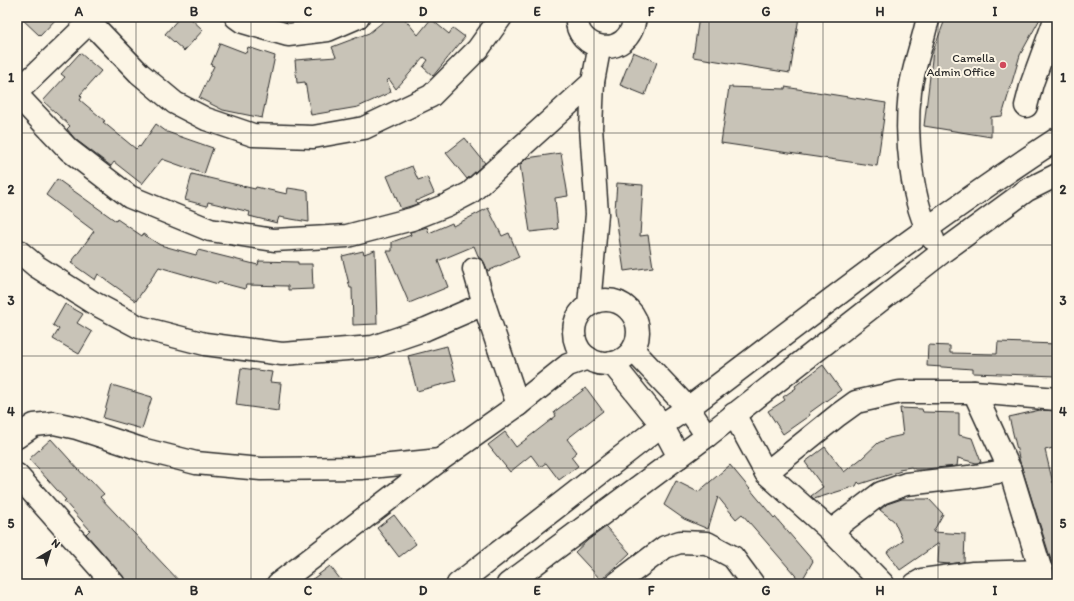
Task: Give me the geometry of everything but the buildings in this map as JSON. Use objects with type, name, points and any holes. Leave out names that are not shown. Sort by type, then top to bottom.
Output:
[{"type":"street","points":[[236,17],[243,22],[288,35],[328,30],[358,17]]},
{"type":"street","points":[[17,92],[93,20],[139,72],[175,102],[206,119],[253,135],[313,137],[364,128],[431,96],[478,49],[501,17]]},
{"type":"street","points":[[577,17],[580,31],[587,40],[596,46],[608,47],[619,44],[629,37],[634,27],[635,17]]},
{"type":"street","points":[[929,17],[910,91],[908,138],[914,186],[926,229],[942,253]]},
{"type":"street","points":[[1026,106],[1032,83],[1056,17]]},
{"type":"street","points":[[589,305],[597,214],[591,128],[593,82],[598,55],[596,46]]},
{"type":"street","points":[[17,95],[69,150],[130,197],[210,230],[274,240],[347,236],[412,219],[447,205],[470,193],[593,82]]},
{"type":"street","points":[[458,584],[662,425],[688,408],[926,229],[1012,168],[1057,139]]},
{"type":"street","points":[[508,584],[707,436],[942,253],[1027,190],[1057,175]]},
{"type":"street","points":[[17,250],[36,266],[92,302],[139,327],[205,344],[282,354],[373,347],[426,329],[484,304]]},
{"type":"street","points":[[474,269],[518,406]]},
{"type":"street","points":[[599,300],[609,300],[620,303],[629,309],[635,318],[638,329],[637,340],[633,350],[627,356],[612,363],[604,364],[588,358],[580,351],[574,331],[576,321],[581,312],[589,305],[599,300]]},
{"type":"street","points":[[633,350],[688,408],[707,436]]},
{"type":"street","points":[[278,584],[440,460],[518,406],[568,365],[588,358]]},
{"type":"street","points":[[612,363],[662,425],[679,457]]},
{"type":"street","points":[[766,473],[856,402],[900,392],[974,392],[1057,399]]},
{"type":"street","points":[[915,584],[922,580],[973,573],[1043,577],[1010,470],[974,392]]},
{"type":"street","points":[[734,414],[766,473],[831,531],[883,584]]},
{"type":"street","points":[[17,437],[34,425],[54,422],[141,449],[196,463],[261,469],[361,468],[440,460]]},
{"type":"street","points":[[831,531],[880,493],[906,484],[969,477],[1010,470]]},
{"type":"street","points":[[17,475],[114,584]]},
{"type":"street","points":[[616,584],[665,547],[680,542],[707,543],[733,557],[753,584]]},
{"type":"place","name":"Camella Admin Office","points":[[1003,65]]}]
